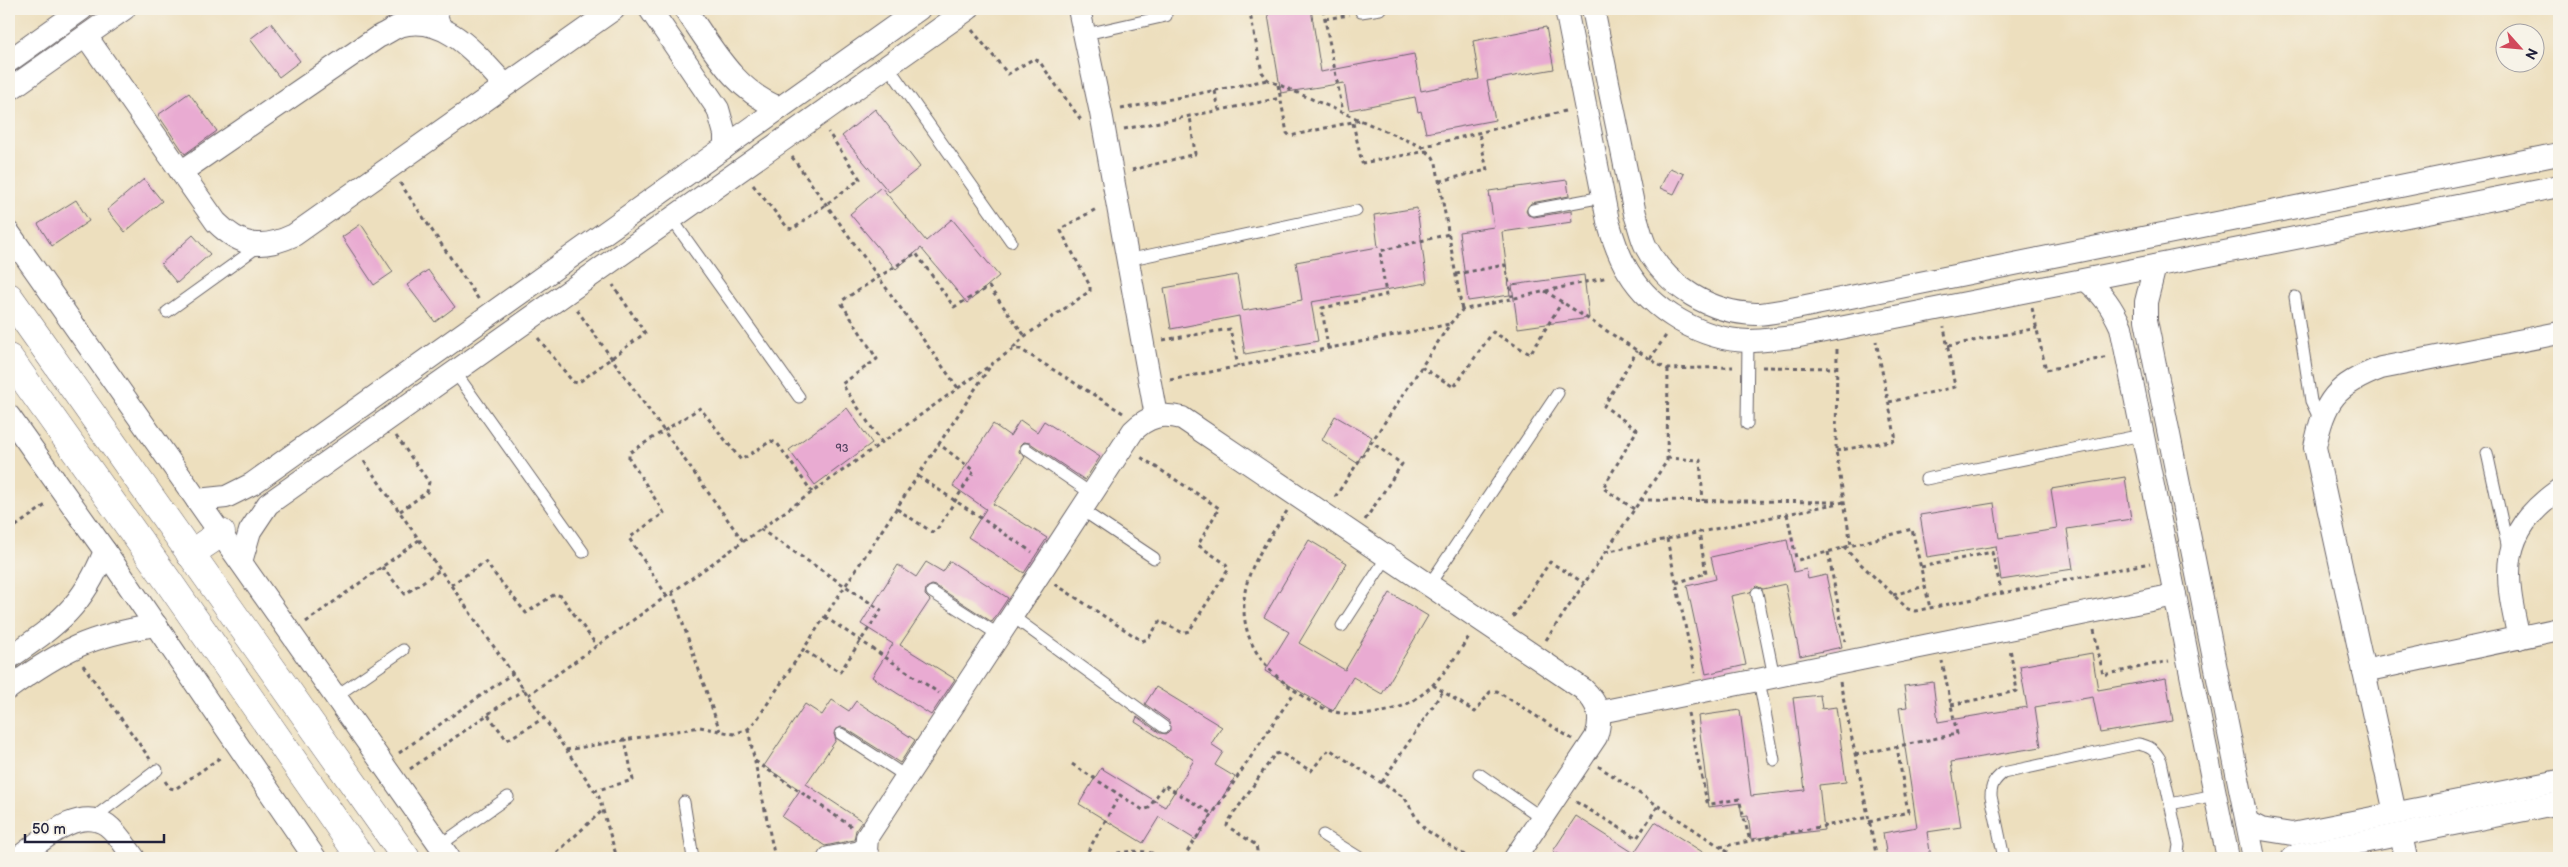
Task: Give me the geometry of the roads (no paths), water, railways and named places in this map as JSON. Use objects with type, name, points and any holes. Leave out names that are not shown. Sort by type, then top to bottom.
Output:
[{"type":"street","points":[[9,90],[124,9]]},
{"type":"street","points":[[86,36],[216,222],[228,234],[244,242],[261,245],[278,242],[294,234],[614,9]]},
{"type":"street","points":[[650,9],[718,109],[725,134],[725,147]]},
{"type":"street","points":[[685,9],[736,81],[756,97],[780,108]]},
{"type":"street","points":[[198,500],[226,497],[252,484],[919,9]]},
{"type":"street","points":[[829,858],[867,849],[907,777],[955,703],[1087,502],[1148,420],[1150,384],[1112,175],[1096,122],[1086,34],[1079,9]]},
{"type":"street","points":[[1566,9],[1603,197],[1616,248],[1628,272],[1651,300],[1676,319],[1713,335],[1748,341],[1794,337],[2559,186]]},
{"type":"street","points":[[1593,9],[1635,214],[1646,246],[1665,274],[1692,296],[1723,310],[1757,314],[1790,309],[2131,242],[2559,154]]},
{"type":"street","points":[[9,61],[73,11]]},
{"type":"street","points":[[241,562],[250,531],[268,504],[964,11]]},
{"type":"street","points":[[181,172],[378,37],[400,26],[423,24],[446,30],[465,44],[505,86]]},
{"type":"street","points":[[2427,182],[2433,211]]},
{"type":"street","points":[[9,233],[444,852]]},
{"type":"street","points":[[2131,242],[2146,268],[2146,320],[2254,858]]},
{"type":"street","points":[[2086,280],[2101,292],[2113,309],[2121,327],[2228,858]]},
{"type":"street","points":[[9,297],[406,858]]},
{"type":"street","points":[[2396,813],[2315,447],[2320,420],[2334,396],[2355,378],[2381,368],[2559,332]]},
{"type":"street","points":[[2127,357],[2153,357]]},
{"type":"street","points":[[9,358],[168,580],[361,858]]},
{"type":"street","points":[[1148,420],[1169,415],[1182,418],[1583,689],[1594,699],[1600,712],[1600,725],[1585,753],[1516,858]]},
{"type":"street","points":[[9,416],[105,551],[315,858]]},
{"type":"street","points":[[2519,638],[2508,583],[2510,556],[2516,537],[2526,519],[2540,504],[2559,490]]},
{"type":"street","points":[[190,554],[220,533]]},
{"type":"street","points":[[9,658],[62,618],[78,603],[93,580],[105,551]]},
{"type":"street","points":[[1600,712],[2175,596]]},
{"type":"street","points":[[9,688],[44,662],[71,648],[118,632],[156,625]]},
{"type":"street","points":[[2364,671],[2559,629]]},
{"type":"street","points":[[2246,822],[2261,829],[2292,834],[2559,781]]},
{"type":"street","points":[[2292,858],[2559,803]]},
{"type":"street","points":[[18,858],[63,826],[77,820],[92,819],[106,824],[117,834],[134,858]]},
{"type":"street","points":[[2401,835],[2406,858]]},
{"type":"lane","points":[[440,9],[446,30]]},
{"type":"lane","points":[[1361,12],[1380,9]]},
{"type":"lane","points":[[1086,34],[1166,16]]},
{"type":"lane","points":[[887,65],[1011,241]]},
{"type":"lane","points":[[1533,210],[1603,197]]},
{"type":"lane","points":[[1127,260],[1356,211]]},
{"type":"lane","points":[[671,218],[799,397]]},
{"type":"lane","points":[[167,312],[261,245]]},
{"type":"lane","points":[[2295,297],[2311,401],[2320,420]]},
{"type":"lane","points":[[1747,424],[1748,341]]},
{"type":"lane","points":[[455,372],[583,552]]},
{"type":"lane","points":[[1428,585],[1558,393]]},
{"type":"lane","points":[[1926,479],[2142,435]]},
{"type":"lane","points":[[1026,449],[1154,558]]},
{"type":"lane","points":[[2487,453],[2510,556]]},
{"type":"lane","points":[[1342,626],[1387,557]]},
{"type":"lane","points":[[932,592],[1000,635]]},
{"type":"lane","points":[[1757,593],[1774,760]]},
{"type":"lane","points":[[1012,616],[1164,727]]},
{"type":"lane","points":[[336,696],[402,650]]},
{"type":"lane","points":[[841,734],[907,777]]},
{"type":"lane","points":[[2004,858],[1991,787],[1995,779],[2003,773],[2138,744],[2148,746],[2156,752],[2161,760],[2179,845],[2176,858]]},
{"type":"lane","points":[[92,819],[157,770]]},
{"type":"lane","points":[[1479,774],[1542,818]]},
{"type":"lane","points":[[2170,804],[2215,795]]},
{"type":"lane","points":[[444,852],[508,797]]},
{"type":"lane","points":[[684,802],[693,858]]},
{"type":"lane","points":[[1323,835],[1360,858]]}]
